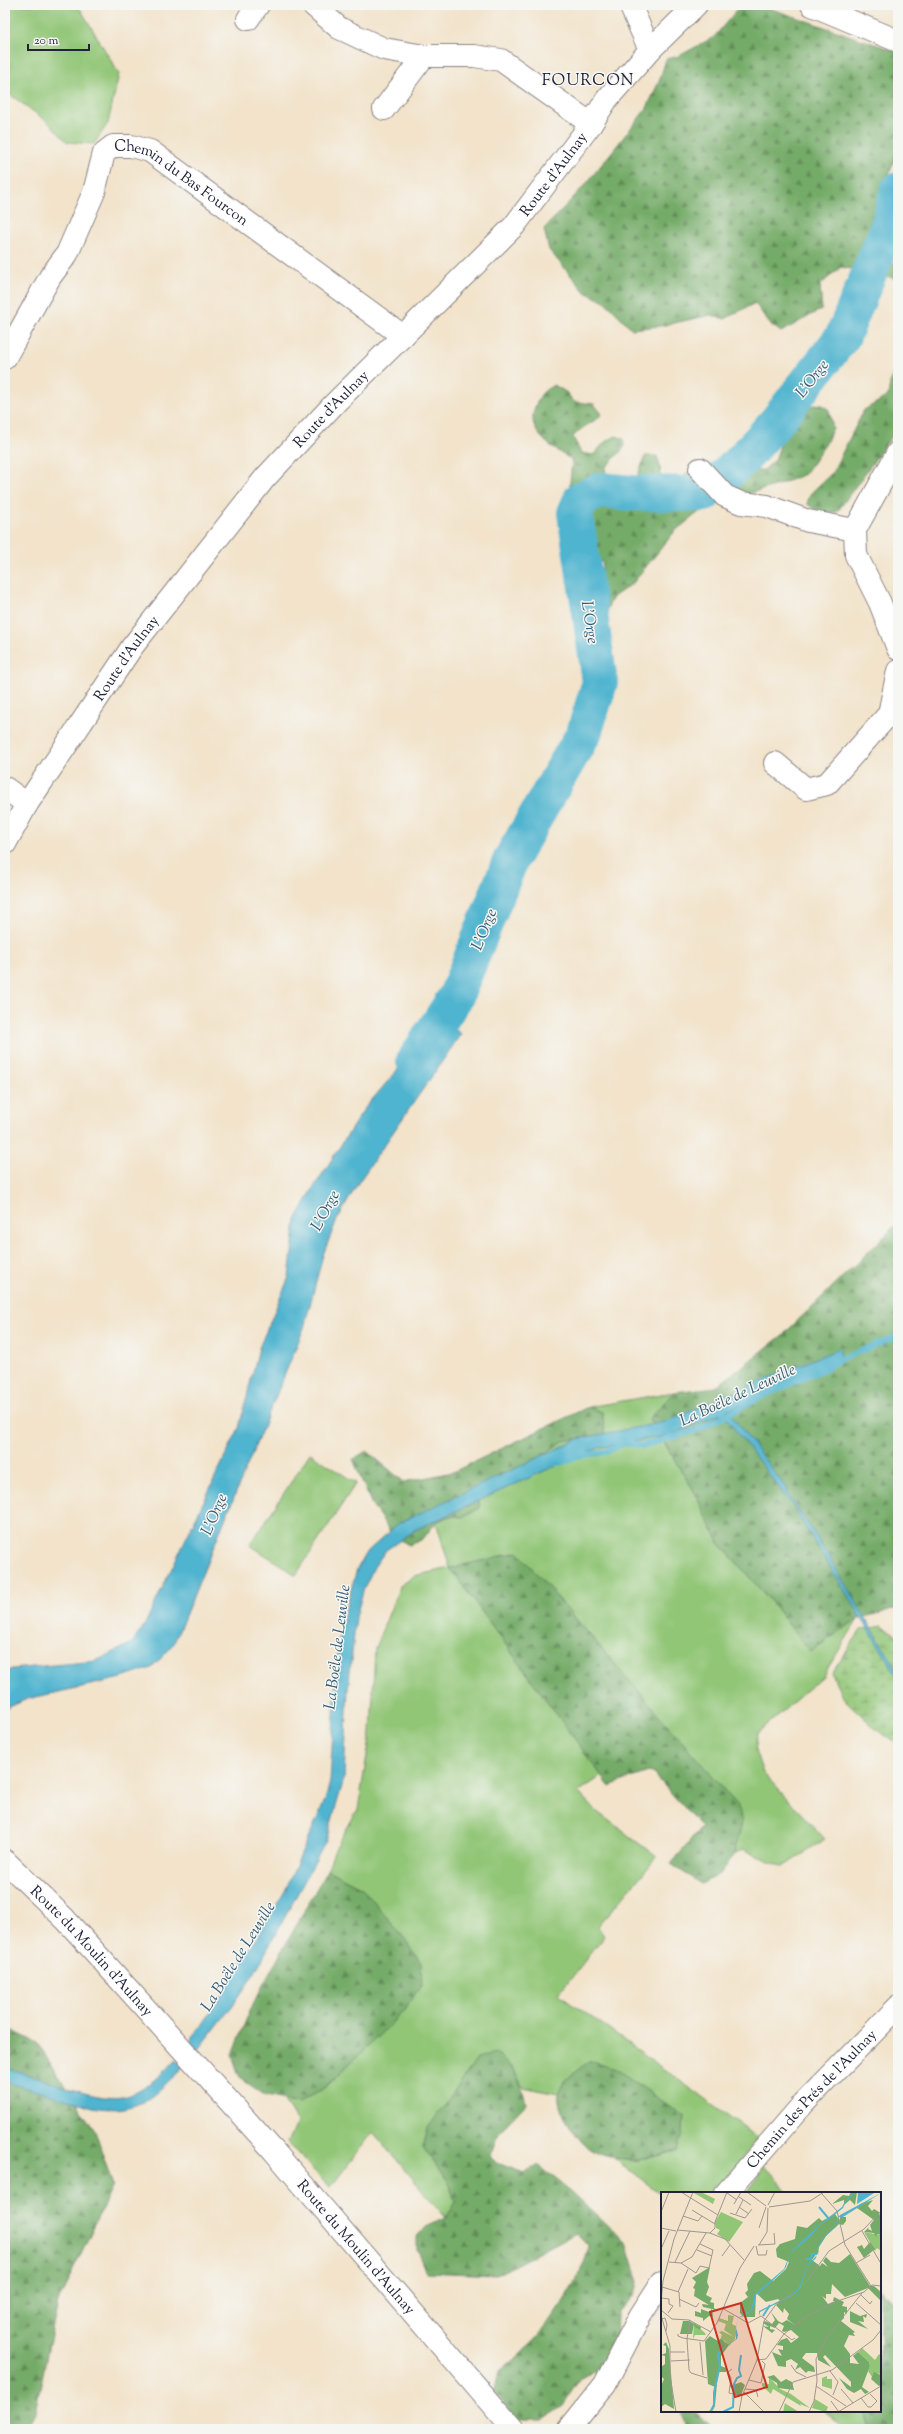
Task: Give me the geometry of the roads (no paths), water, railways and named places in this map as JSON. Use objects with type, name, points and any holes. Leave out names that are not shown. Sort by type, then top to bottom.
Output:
[{"type":"street","points":[[313,5],[339,28],[377,46],[424,56],[474,56],[501,60],[591,124]]},
{"type":"street","points":[[630,5],[650,50]]},
{"type":"street","name":"Route d'Aulnay","points":[[5,844],[27,804],[132,647],[265,478],[336,402],[514,226],[591,124],[607,99],[650,50],[696,5]]},
{"type":"street","points":[[812,5],[898,41]]},
{"type":"street","points":[[384,109],[424,56]]},
{"type":"street","name":"Chemin du Bas Fourcon","points":[[5,358],[50,277],[67,254],[94,192],[104,152],[113,146],[131,146],[150,151],[403,336]]},
{"type":"street","points":[[898,452],[854,530],[856,555],[880,603],[898,648]]},
{"type":"street","points":[[700,469],[725,496],[741,503],[767,506],[808,521],[854,530]]},
{"type":"street","points":[[775,763],[806,789],[827,784],[889,714],[898,672]]},
{"type":"street","points":[[5,788],[27,804]]},
{"type":"street","name":"Route du Moulin d'Aulnay","points":[[5,1861],[64,1920],[273,2150],[513,2429]]},
{"type":"street","name":"Chemin des Prés de l'Aulnay","points":[[727,2192],[804,2103],[898,2007]]},
{"type":"street","points":[[569,2429],[604,2384],[640,2316],[661,2284]]},
{"type":"water","points":[[441,1019],[461,1034],[358,1183],[336,1222],[323,1255],[304,1328],[173,1645],[152,1668],[122,1678],[27,1699],[5,1709],[5,1672],[12,1669],[96,1661],[132,1643],[144,1626],[239,1428],[259,1348],[289,1277],[296,1220],[314,1187],[364,1109]]},
{"type":"water","points":[[838,1349],[840,1350],[841,1359],[834,1365],[726,1411],[732,1416],[786,1488],[787,1494],[814,1533],[898,1671],[898,1677],[792,1505],[724,1415],[719,1414],[671,1435],[602,1447],[577,1456],[417,1529],[386,1550],[374,1567],[363,1591],[356,1617],[348,1689],[344,1779],[326,1841],[254,1974],[236,2001],[194,2056],[186,2047],[222,1995],[285,1891],[326,1798],[330,1781],[338,1646],[345,1610],[357,1569],[368,1551],[399,1523],[578,1439],[664,1422]]},
{"type":"water","points":[[177,2059],[184,2067],[163,2087],[144,2101],[134,2106],[123,2108],[109,2109],[93,2107],[5,2082],[5,2068],[19,2071],[86,2093],[102,2097],[117,2098],[137,2092],[155,2079]]},
{"type":"waterway","name":"L'Orge","points":[[414,1061],[456,996],[511,859],[584,733],[600,682],[575,513],[581,499],[601,490],[631,493],[704,494],[744,458],[776,422],[843,336],[887,230],[898,190]]},
{"type":"waterway","name":"La Boële de Leuville","points":[[561,1463],[577,1456],[601,1453],[626,1443],[642,1446],[697,1430],[765,1395],[826,1368],[841,1359],[898,1336]]},
{"type":"district","name":"FOURCON","points":[[588,79]]}]
